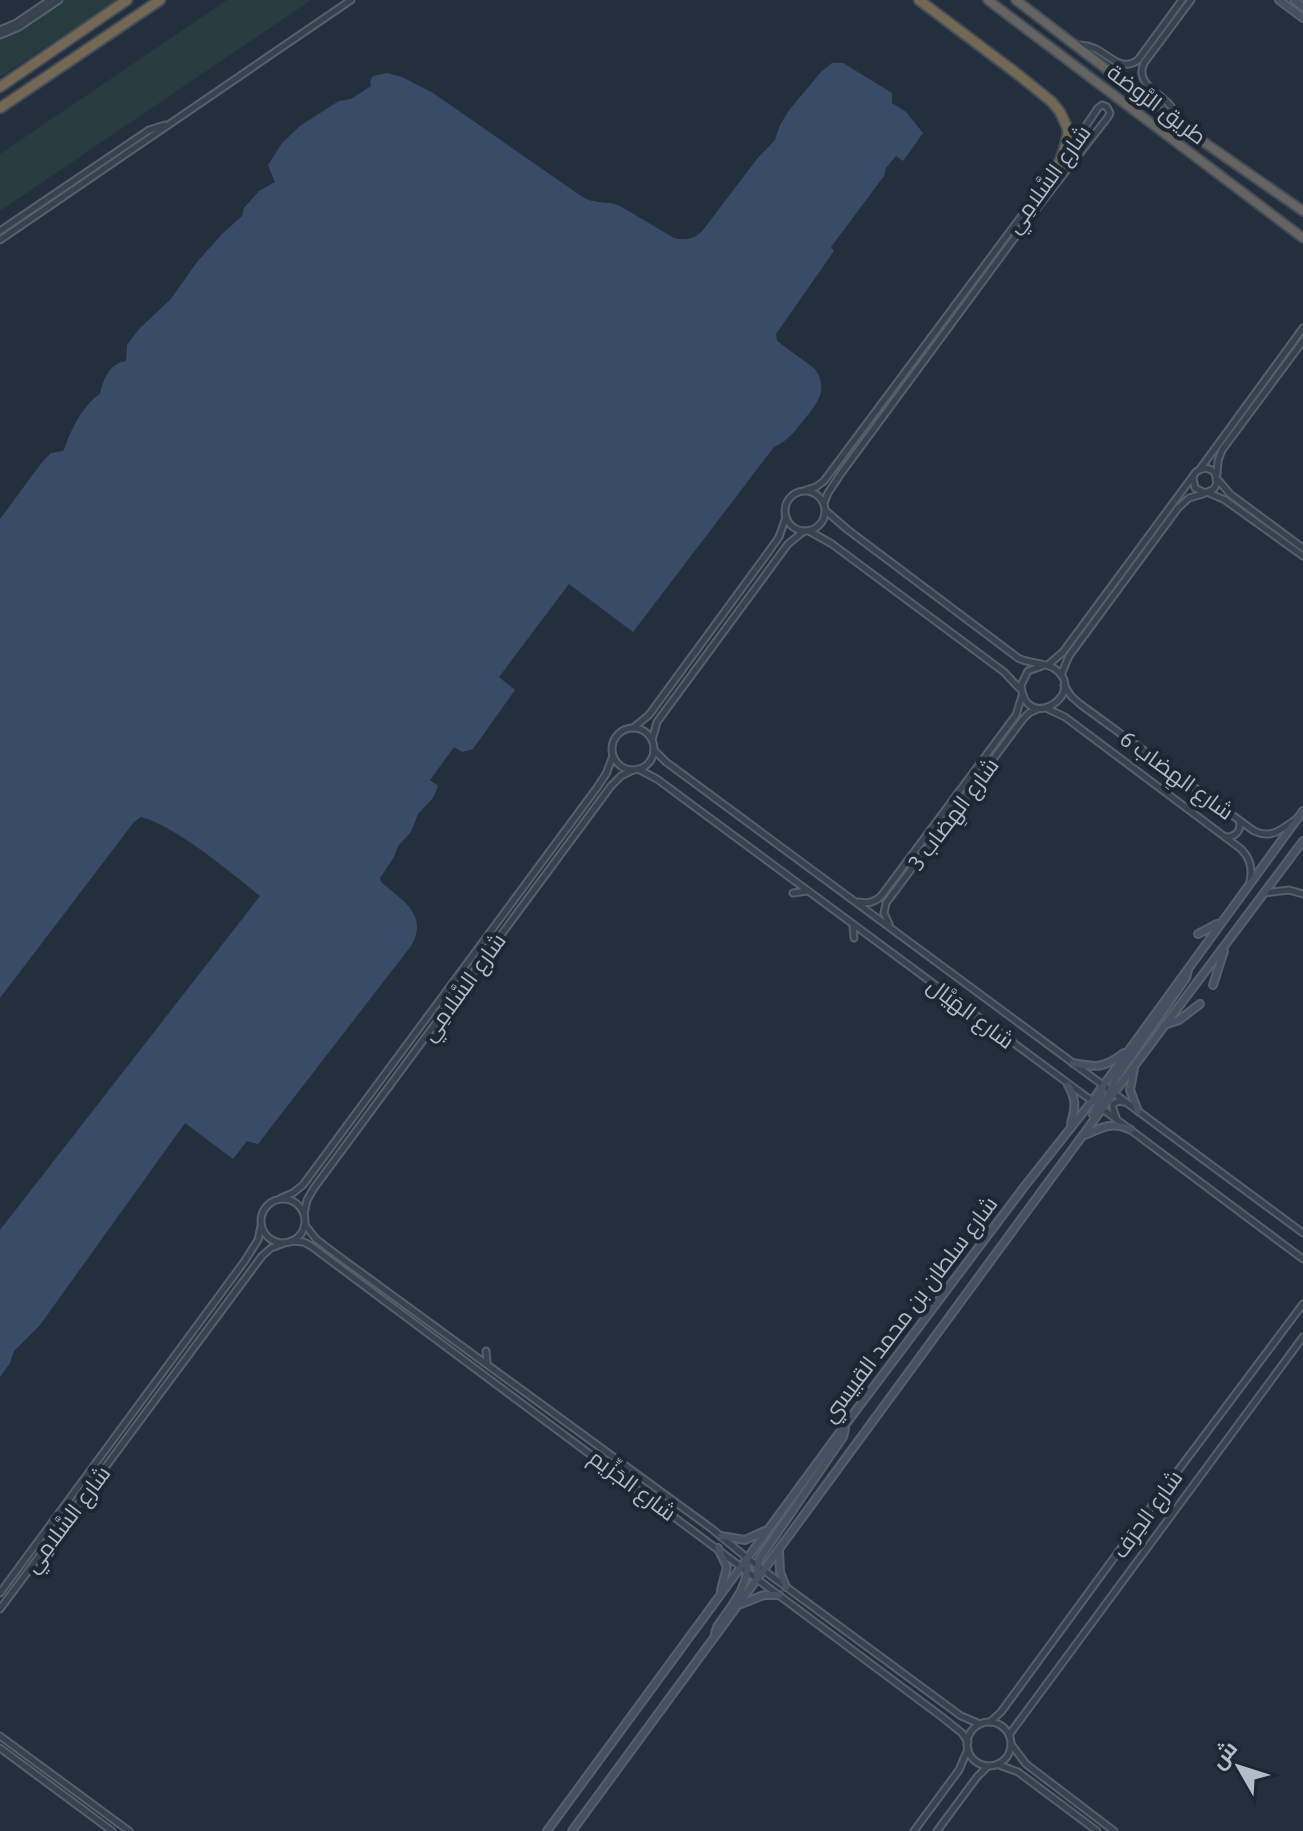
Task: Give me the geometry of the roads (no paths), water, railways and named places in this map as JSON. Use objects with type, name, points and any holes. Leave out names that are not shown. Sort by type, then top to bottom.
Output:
[{"type":"highway","points":[[0,87],[127,0]]},
{"type":"highway","points":[[0,108],[160,0]]},
{"type":"highway","points":[[919,0],[1052,102],[1060,112],[1068,133],[1057,168]]},
{"type":"highway","name":"طريق الرَّوضة","points":[[988,0],[1303,238]]},
{"type":"highway","name":"طريق الرَّوضة","points":[[1016,0],[1185,129],[1303,211]]},
{"type":"main road","points":[[1279,0],[1303,18]]},
{"type":"main road","points":[[1294,0],[1303,7]]},
{"type":"main road","name":"شارع سلطان بن محمد القبيسي","points":[[547,1831],[845,1425],[1069,1130],[1097,1105],[1109,1089],[1130,1049],[1301,814]]},
{"type":"main road","name":"شارع سلطان بن محمد القبيسي","points":[[572,1831],[737,1606],[757,1578],[760,1568],[779,1549],[1082,1137],[1097,1105],[1134,1065],[1303,841]]},
{"type":"main road","points":[[1198,934],[1221,923]]},
{"type":"main road","points":[[1213,985],[1226,944]]},
{"type":"main road","points":[[1109,1089],[1186,978],[1188,969]]},
{"type":"main road","points":[[1164,1025],[1179,1020],[1200,1004]]},
{"type":"main road","points":[[1073,1063],[1106,1066],[1130,1049]]},
{"type":"main road","points":[[1134,1065],[1130,1090],[1138,1111]]},
{"type":"main road","points":[[1068,1085],[1076,1105],[1069,1130]]},
{"type":"main road","points":[[1043,1190],[1043,1184],[1090,1121],[1097,1105]]},
{"type":"main road","points":[[1082,1137],[1104,1126],[1123,1126],[1131,1130]]},
{"type":"main road","points":[[760,1568],[767,1546],[843,1437],[845,1425]]},
{"type":"main road","points":[[721,1536],[745,1540],[770,1529]]},
{"type":"main road","points":[[718,1548],[727,1567],[719,1598]]},
{"type":"main road","points":[[779,1549],[780,1568],[786,1587]]},
{"type":"main road","points":[[714,1638],[717,1627],[743,1587],[748,1572],[747,1558]]},
{"type":"main road","points":[[737,1606],[764,1595],[779,1595]]},
{"type":"street","points":[[0,32],[50,0]]},
{"type":"street","points":[[0,32],[19,27],[59,0]]},
{"type":"street","points":[[0,240],[351,0]]},
{"type":"street","points":[[1076,45],[1093,48],[1122,65],[1132,64],[1182,0]]},
{"type":"street","points":[[1185,129],[1170,106],[1143,81],[1141,72],[1144,63],[1191,0]]},
{"type":"street","name":"شارع السَّلامِي","points":[[806,490],[824,481],[1057,168],[1097,109],[1102,105],[1107,107],[1108,117],[842,472],[824,503]]},
{"type":"street","points":[[0,231],[146,131],[166,125]]},
{"type":"street","points":[[146,131],[153,133],[149,139]]},
{"type":"street","points":[[1022,693],[1024,675],[1032,668],[1045,666],[1060,656],[1303,328]]},
{"type":"street","points":[[1061,676],[1069,656],[1178,508],[1189,498],[1214,489],[1222,450],[1303,341]]},
{"type":"street","points":[[1199,470],[1210,469],[1230,494],[1303,548]]},
{"type":"street","points":[[1193,478],[1195,488],[1225,500],[1303,556]]},
{"type":"street","points":[[633,728],[649,715],[779,537],[788,501],[796,493],[806,490],[817,494],[826,511],[819,526],[788,544],[657,722],[652,740]]},
{"type":"street","points":[[786,517],[793,527],[832,544],[1004,672],[1028,703],[1044,709],[1060,700],[1064,685],[1055,670],[1018,658],[826,511]]},
{"type":"street","name":"شارع الهِضاب 6","points":[[1064,685],[1080,704],[1254,831],[1268,835],[1281,831],[1301,814]]},
{"type":"street","name":"شارع الهِضاب 3","points":[[854,901],[875,901],[887,889],[1016,715],[1022,693]]},
{"type":"street","name":"شارع الهِضاب 3","points":[[891,928],[885,919],[884,909],[894,894],[1023,719],[1029,713],[1044,709]]},
{"type":"street","name":"شارع الهِضاب 6","points":[[1044,709],[1065,717],[1242,850],[1248,857],[1252,872],[1249,882]]},
{"type":"street","points":[[633,728],[645,731],[652,740],[654,750],[651,760],[636,770],[624,768],[613,756],[615,737],[623,730],[633,728]]},
{"type":"street","name":"شارع الهَيَّال","points":[[654,750],[666,762],[1303,1233]]},
{"type":"street","name":"شارع السَّلامِي","points":[[281,1198],[303,1185],[596,789],[613,756]]},
{"type":"street","name":"شارع السَّلامِي","points":[[304,1214],[312,1192],[611,786],[621,776],[636,770]]},
{"type":"street","name":"شارع الهَيَّال","points":[[636,770],[657,779],[1303,1259]]},
{"type":"street","points":[[1225,836],[1231,837],[1237,833],[1240,826],[1238,819]]},
{"type":"street","points":[[887,889],[888,895],[894,894]]},
{"type":"street","points":[[1263,894],[1289,890],[1303,894]]},
{"type":"street","points":[[793,893],[807,891]]},
{"type":"street","points":[[853,925],[854,938]]},
{"type":"street","points":[[1118,1120],[1114,1103],[1121,1101],[1129,1104]]},
{"type":"street","points":[[281,1198],[295,1202],[304,1214],[305,1225],[299,1236],[287,1242],[270,1238],[261,1226],[264,1209],[281,1198]]},
{"type":"street","name":"شارع الجَزِّيم","points":[[305,1225],[316,1239],[337,1255],[721,1536],[760,1568],[961,1716],[980,1724]]},
{"type":"street","name":"شارع السَّلامِي","points":[[0,1593],[244,1262],[256,1245],[261,1226]]},
{"type":"street","name":"شارع السَّلامِي","points":[[0,1609],[262,1256],[271,1248],[287,1242]]},
{"type":"street","name":"شارع الجَزِّيم","points":[[287,1242],[304,1242],[311,1246],[948,1721],[962,1733],[968,1745]]},
{"type":"street","name":"شارع الحِرَف","points":[[990,1722],[1001,1712],[1303,1304]]},
{"type":"street","name":"شارع الحِرَف","points":[[1009,1735],[1303,1337]]},
{"type":"street","points":[[486,1351],[487,1364]]},
{"type":"street","points":[[914,1831],[966,1758],[972,1731],[980,1724],[990,1722],[1002,1726],[1026,1764],[1114,1831]]},
{"type":"street","points":[[0,1736],[129,1831]]},
{"type":"street","points":[[937,1831],[977,1777],[1006,1757],[1011,1744]]},
{"type":"street","points":[[968,1745],[976,1760],[1018,1772],[1097,1831]]},
{"type":"street","points":[[0,1748],[112,1831]]},
{"type":"water","points":[[832,63],[843,63],[892,93],[892,103],[906,112],[923,133],[903,161],[896,156],[886,168],[884,176],[831,247],[834,251],[776,334],[777,341],[815,369],[819,376],[821,388],[815,405],[792,434],[774,447],[633,632],[569,584],[499,677],[515,690],[473,749],[462,752],[454,747],[430,780],[438,786],[433,798],[418,814],[411,832],[398,846],[380,878],[405,902],[415,917],[416,935],[411,946],[258,1144],[247,1141],[233,1159],[185,1123],[40,1325],[14,1351],[0,1377],[0,1230],[260,896],[186,840],[141,817],[134,822],[0,998],[0,519],[43,461],[51,453],[63,451],[80,416],[100,394],[108,373],[115,365],[126,361],[127,345],[139,329],[171,299],[197,262],[242,216],[244,208],[259,191],[275,182],[268,165],[282,143],[300,126],[331,106],[351,99],[371,86],[373,76],[387,73],[402,77],[433,93],[584,198],[620,206],[674,238],[682,239],[693,237],[703,230],[775,140],[790,109]]}]
